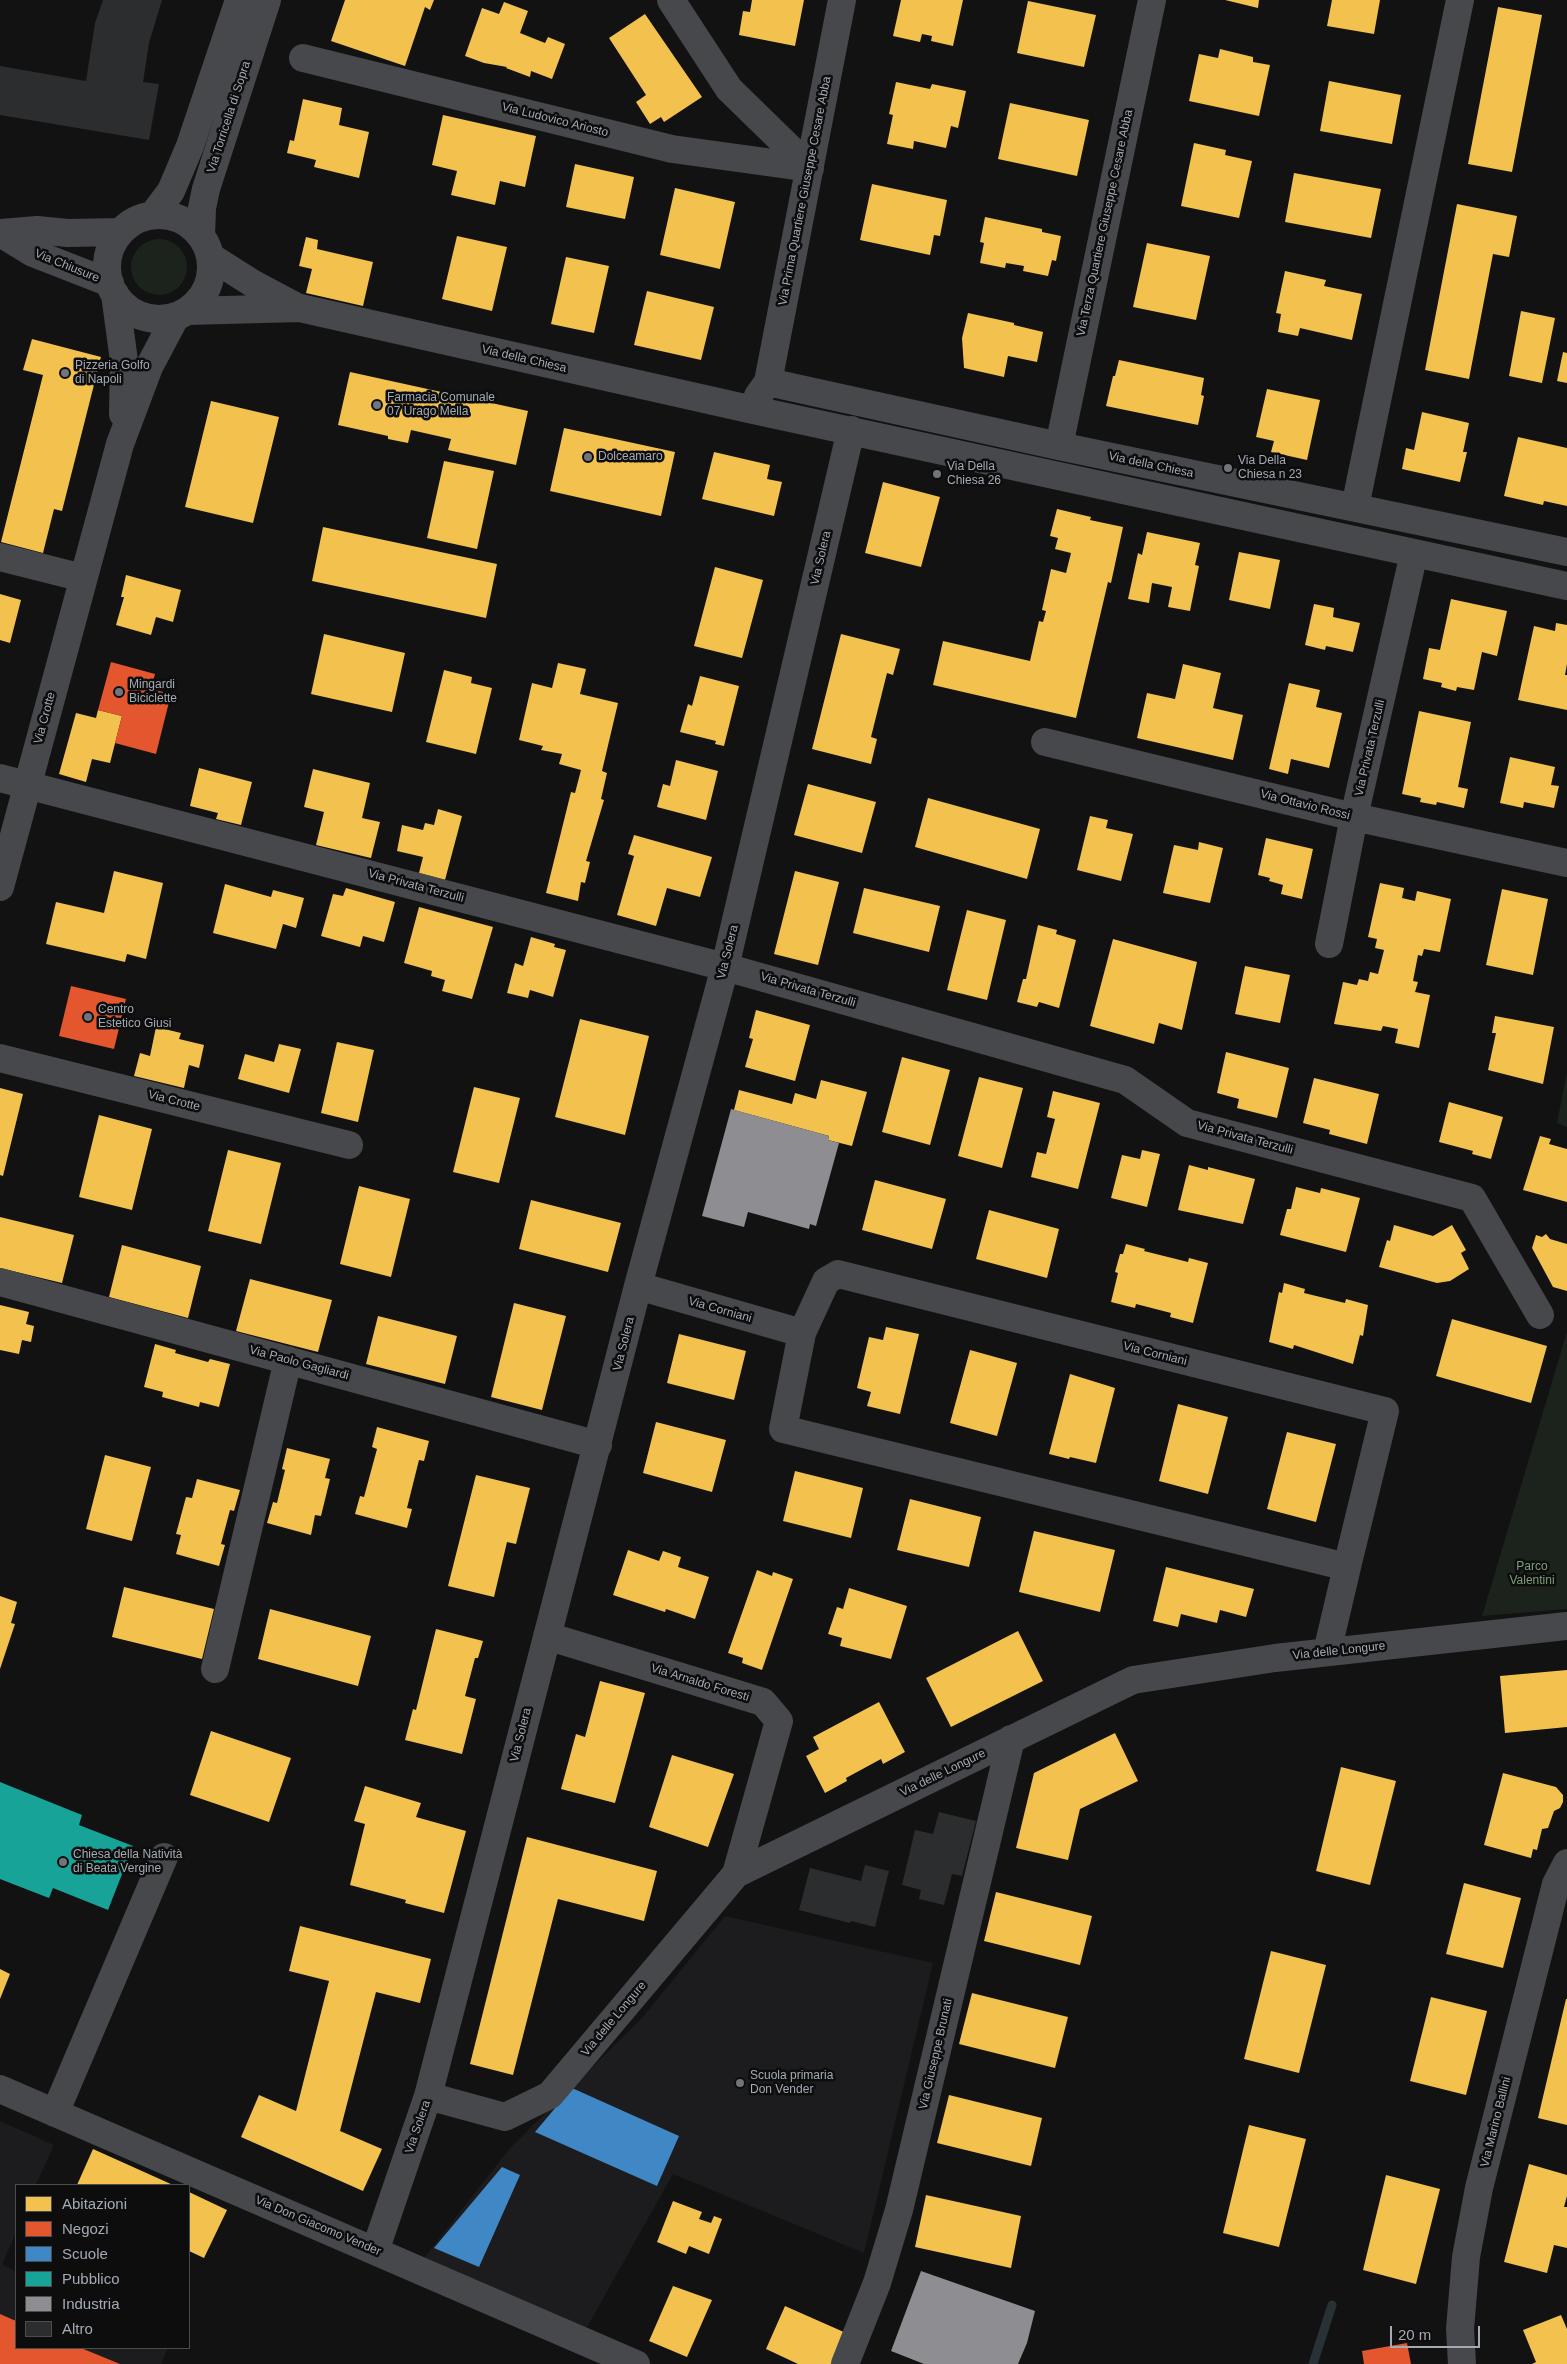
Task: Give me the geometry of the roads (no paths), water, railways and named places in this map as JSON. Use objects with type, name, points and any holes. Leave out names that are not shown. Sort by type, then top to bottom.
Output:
[{"type":"street","points":[[153,214],[171,191],[190,146],[239,0]]},
{"type":"street","name":"Via Torricella di Sopra","points":[[181,314],[204,293],[212,269],[206,246],[202,208],[206,189],[267,0]]},
{"type":"street","points":[[671,0],[729,90],[810,168]]},
{"type":"street","name":"Via Prima Quartiere Giuseppe Cesare Abba","points":[[768,382],[842,0]]},
{"type":"street","name":"Via Terza Quartiere Giuseppe Cesare Abba","points":[[1059,446],[1152,0]]},
{"type":"street","points":[[1355,507],[1460,0]]},
{"type":"street","name":"Via Ludovico Ariosto","points":[[303,58],[672,149],[810,168]]},
{"type":"street","points":[[181,314],[164,319],[141,316],[131,311],[112,288],[107,269],[108,256],[120,232],[130,223],[153,214],[180,218],[192,226],[206,246]]},
{"type":"street","name":"Via Chiusure","points":[[0,233],[37,230],[68,234],[120,232]]},
{"type":"street","name":"Via Chiusure","points":[[0,233],[33,253],[112,288]]},
{"type":"street","name":"Via della Chiesa","points":[[206,246],[252,283],[300,308],[748,409],[1567,586]]},
{"type":"street","name":"Via Crotte","points":[[112,288],[124,361],[123,416],[120,444]]},
{"type":"street","name":"Via della Chiesa","points":[[181,314],[300,308]]},
{"type":"street","name":"Via Crotte","points":[[0,887],[120,444],[150,367],[181,314]]},
{"type":"street","points":[[748,409],[768,382]]},
{"type":"street","name":"Via della Chiesa","points":[[768,382],[1059,446],[1567,552]]},
{"type":"street","name":"Via Solera","points":[[375,2251],[428,2096],[638,1286],[724,967],[851,430]]},
{"type":"street","name":"Via Privata Terzulli","points":[[1328,944],[1354,817],[1414,553]]},
{"type":"street","points":[[0,557],[83,578]]},
{"type":"street","name":"Via Ottavio Rossi","points":[[1045,742],[1354,817],[1567,864]]},
{"type":"street","name":"Via Privata Terzulli","points":[[0,778],[724,967],[1125,1080],[1186,1123],[1472,1198],[1540,1315]]},
{"type":"street","name":"Via Crotte","points":[[0,1058],[349,1145]]},
{"type":"street","name":"Via Corniani","points":[[1327,1652],[1384,1411],[838,1274],[826,1281],[802,1333],[783,1428],[1347,1567]]},
{"type":"street","name":"Via Paolo Gagliardi","points":[[0,1282],[598,1445]]},
{"type":"street","name":"Via Corniani","points":[[638,1286],[802,1333]]},
{"type":"street","points":[[215,1669],[288,1360]]},
{"type":"street","name":"Via delle Longure","points":[[428,2096],[505,2117],[550,2095],[736,1874],[1133,1680],[1205,1667],[1567,1626]]},
{"type":"street","name":"Via Arnaldo Foresti","points":[[547,1636],[763,1702],[779,1721],[736,1874]]},
{"type":"street","name":"Via Giuseppe Brunati","points":[[845,2364],[877,2283],[899,2210],[1011,1740]]},
{"type":"street","points":[[55,2113],[164,1857]]},
{"type":"street","name":"Via Marino Ballini","points":[[1462,2364],[1460,2329],[1466,2257],[1479,2188],[1563,1877]]},
{"type":"street","name":"Via Don Giacomo Vender","points":[[0,2088],[636,2364]]},
{"type":"waterway","points":[[1313,2364],[1332,2305]]},
{"type":"place","name":"Pizzeria Golfo di Napoli","points":[[65,373]]},
{"type":"place","name":"Farmacia Comunale 07 Urago Mella","points":[[377,405]]},
{"type":"place","name":"Dolceamaro","points":[[588,457]]},
{"type":"place","name":"Via Della Chiesa n 23","points":[[1228,468]]},
{"type":"place","name":"Via Della Chiesa 26","points":[[937,474]]},
{"type":"place","name":"Mingardi Biciclette","points":[[119,692]]},
{"type":"place","name":"Centro Estetico Giusi","points":[[88,1017]]},
{"type":"place","name":"Chiesa della Natività di Beata Vergine","points":[[63,1862]]},
{"type":"place","name":"Scuola primaria Don Vender","points":[[740,2083]]},
{"type":"park label","name":"Parco Valentini","points":[[1532,1574]]}]
